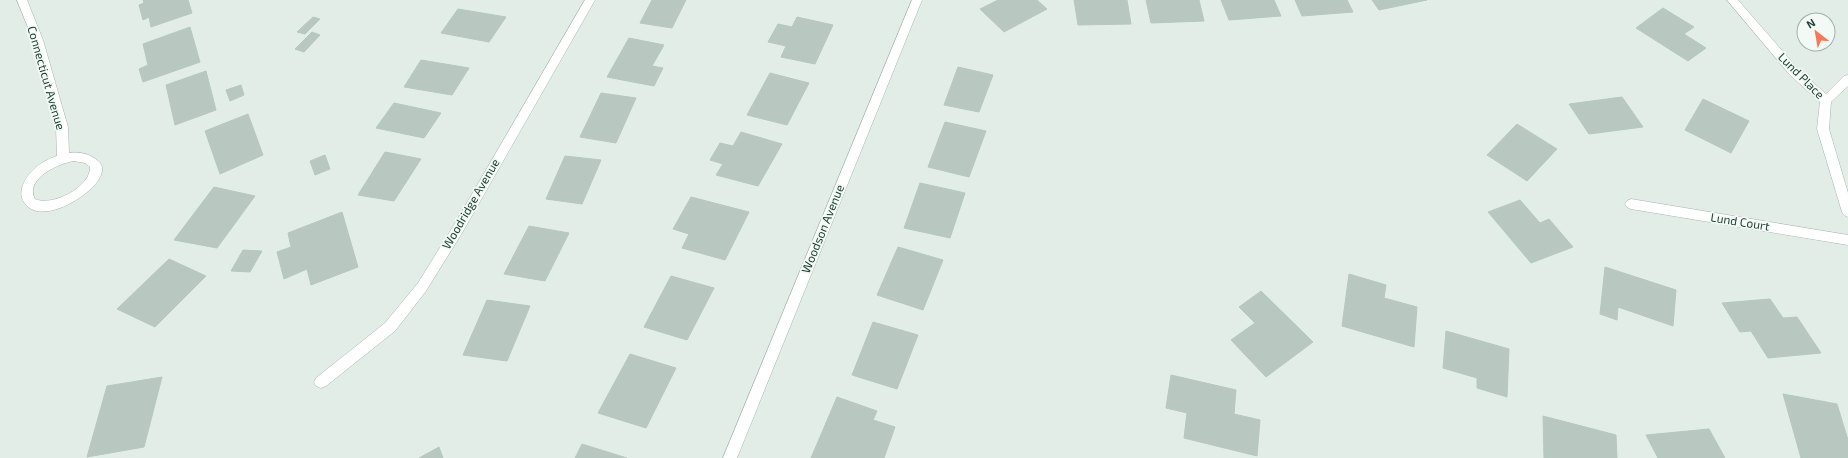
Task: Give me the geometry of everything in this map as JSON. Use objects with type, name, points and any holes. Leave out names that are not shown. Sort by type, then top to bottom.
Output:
[{"type":"street","name":"Connecticut Avenue","points":[[22,0],[38,40],[62,127],[63,158]]},
{"type":"street","name":"Woodridge Avenue","points":[[321,382],[390,327],[422,287],[458,229],[590,0]]},
{"type":"street","name":"Woodson Avenue","points":[[730,458],[916,0]]},
{"type":"street","name":"Lund Place","points":[[1732,0],[1794,72],[1826,101],[1823,129],[1848,212]]},
{"type":"street","points":[[1826,101],[1848,79]]},
{"type":"street","points":[[83,157],[91,160],[96,169],[93,182],[81,194],[65,203],[48,206],[33,204],[28,200],[26,192],[28,184],[42,168],[63,158],[83,157]]},
{"type":"street","name":"Lund Court","points":[[1631,204],[1848,240]]},
{"type":"building","points":[[143,0],[188,0],[192,13],[151,27],[149,17],[143,20],[139,5],[144,3]]},
{"type":"building","points":[[652,0],[686,0],[672,28],[640,23]]},
{"type":"building","points":[[998,0],[1037,0],[1047,9],[1004,32],[980,9]]},
{"type":"building","points":[[1074,0],[1127,0],[1131,24],[1078,25]]},
{"type":"building","points":[[1146,0],[1199,0],[1204,21],[1151,23]]},
{"type":"building","points":[[1221,0],[1274,0],[1281,16],[1229,20]]},
{"type":"building","points":[[1295,0],[1347,0],[1353,12],[1302,16]]},
{"type":"building","points":[[1372,0],[1427,0],[1379,10]]},
{"type":"building","points":[[1663,8],[1694,27],[1684,34],[1706,48],[1688,61],[1636,28]]},
{"type":"building","points":[[458,9],[506,17],[489,42],[441,33]]},
{"type":"building","points":[[313,17],[320,19],[305,34],[297,32]]},
{"type":"building","points":[[797,17],[833,25],[815,64],[781,57],[786,46],[768,42],[778,24],[792,27]]},
{"type":"building","points":[[190,27],[200,62],[143,82],[139,69],[148,65],[143,44]]},
{"type":"building","points":[[312,32],[320,35],[304,52],[295,49]]},
{"type":"building","points":[[629,38],[664,45],[652,66],[663,68],[654,86],[607,77]]},
{"type":"building","points":[[421,60],[469,68],[452,95],[404,87]]},
{"type":"building","points":[[958,67],[993,75],[979,112],[944,105]]},
{"type":"building","points":[[206,71],[216,110],[175,125],[166,85]]},
{"type":"building","points":[[770,73],[809,83],[787,125],[747,115]]},
{"type":"building","points":[[241,85],[244,95],[230,101],[226,90]]},
{"type":"building","points":[[601,93],[636,98],[616,143],[580,137]]},
{"type":"building","points":[[1622,97],[1643,127],[1589,134],[1569,104]]},
{"type":"building","points":[[1703,99],[1749,121],[1731,153],[1685,130]]},
{"type":"building","points":[[394,103],[441,113],[424,138],[376,128]]},
{"type":"building","points":[[248,114],[263,155],[220,174],[205,131]]},
{"type":"building","points":[[945,122],[986,131],[969,177],[928,167]]},
{"type":"building","points":[[1517,124],[1557,149],[1527,181],[1487,155]]},
{"type":"building","points":[[741,132],[782,144],[758,186],[716,175],[723,164],[710,160],[720,143],[733,146]]},
{"type":"building","points":[[385,152],[421,159],[394,201],[358,195]]},
{"type":"building","points":[[325,155],[330,169],[315,175],[310,161]]},
{"type":"building","points":[[565,156],[601,160],[582,204],[546,199]]},
{"type":"building","points":[[920,183],[965,193],[950,238],[904,228]]},
{"type":"building","points":[[214,187],[255,196],[217,248],[174,240]]},
{"type":"building","points":[[691,197],[749,212],[725,260],[682,248],[689,234],[673,229]]},
{"type":"building","points":[[1520,200],[1540,223],[1549,219],[1573,247],[1531,263],[1488,212]]},
{"type":"building","points":[[342,212],[358,267],[311,285],[307,269],[284,279],[277,252],[291,247],[288,233]]},
{"type":"building","points":[[529,226],[569,233],[545,281],[504,274]]},
{"type":"building","points":[[898,247],[943,260],[923,310],[877,295]]},
{"type":"building","points":[[243,250],[262,251],[250,272],[231,271]]},
{"type":"building","points":[[169,259],[206,276],[155,327],[117,309]]},
{"type":"building","points":[[1605,267],[1676,290],[1673,326],[1618,307],[1617,320],[1600,314]]},
{"type":"building","points":[[1349,274],[1386,285],[1384,298],[1417,307],[1414,347],[1342,326]]},
{"type":"building","points":[[671,276],[714,288],[687,340],[644,327]]},
{"type":"building","points":[[1261,291],[1313,342],[1266,377],[1231,340],[1255,323],[1239,307]]},
{"type":"building","points":[[1770,299],[1783,318],[1797,317],[1821,353],[1768,358],[1751,331],[1740,332],[1722,303]]},
{"type":"building","points":[[487,300],[530,306],[507,361],[463,355]]},
{"type":"building","points":[[873,322],[918,335],[897,389],[852,375]]},
{"type":"building","points":[[1446,331],[1509,349],[1507,397],[1477,388],[1477,378],[1443,368]]},
{"type":"building","points":[[630,354],[676,368],[646,428],[598,413]]},
{"type":"building","points":[[1171,375],[1236,390],[1234,414],[1260,420],[1257,456],[1184,438],[1187,413],[1166,408]]},
{"type":"building","points":[[162,377],[144,447],[87,457],[107,386]]},
{"type":"building","points":[[1783,394],[1837,404],[1848,440],[1848,458],[1801,458]]},
{"type":"building","points":[[837,397],[877,411],[873,420],[895,427],[884,458],[811,458]]},
{"type":"building","points":[[1543,416],[1616,435],[1617,458],[1544,458]]},
{"type":"building","points":[[1709,429],[1725,458],[1658,458],[1646,435]]},
{"type":"building","points":[[582,444],[627,458],[575,458]]},
{"type":"building","points":[[439,447],[443,458],[419,458]]}]
